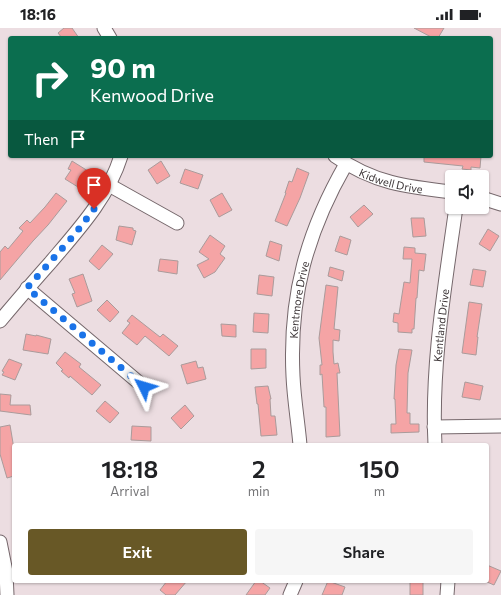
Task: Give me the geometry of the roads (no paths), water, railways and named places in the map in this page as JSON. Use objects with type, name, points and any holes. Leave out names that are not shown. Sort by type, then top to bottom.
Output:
[{"type":"street","points":[[0,321],[75,234],[94,209],[109,186],[119,158]]},
{"type":"street","name":"Kidwell Drive","points":[[338,158],[365,174],[386,182],[406,187],[445,191]]},
{"type":"street","name":"Kentmore Drive","points":[[300,443],[293,375],[293,340],[300,276],[308,246],[318,218],[331,190],[346,164]]},
{"type":"street","points":[[109,186],[177,223]]},
{"type":"street","points":[[489,200],[501,204]]},
{"type":"street","name":"Kentland Drive","points":[[435,443],[435,388],[438,349],[443,294],[455,214]]},
{"type":"street","points":[[27,288],[144,387]]},
{"type":"street","points":[[434,427],[501,426]]},
{"type":"street","points":[[0,542],[10,572],[7,595]]},
{"type":"street","points":[[290,595],[295,583]]},
{"type":"street","points":[[447,595],[448,583]]}]
